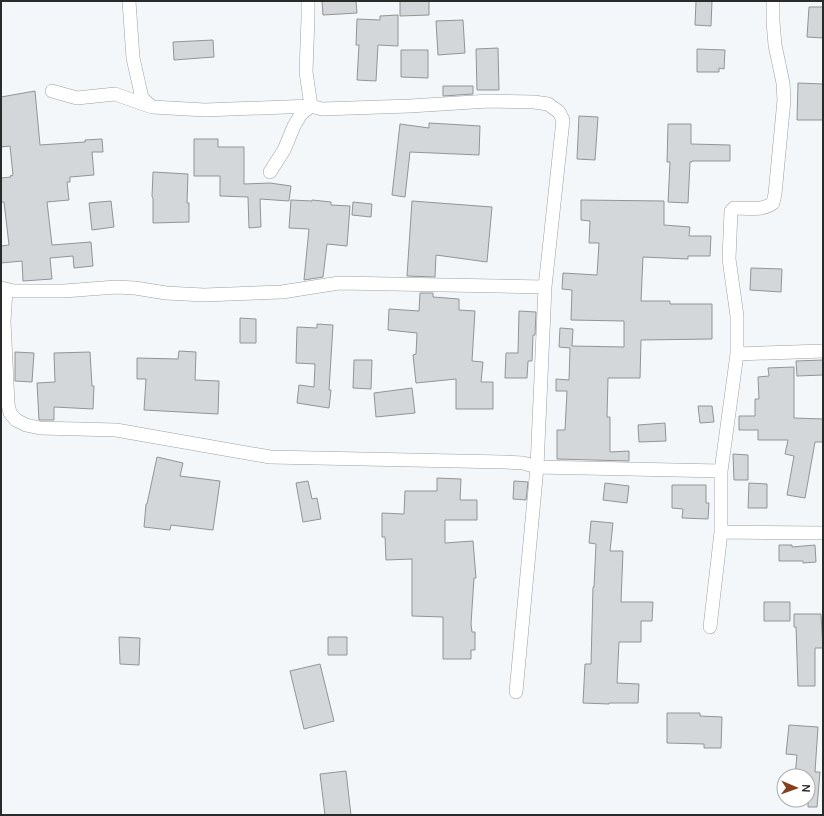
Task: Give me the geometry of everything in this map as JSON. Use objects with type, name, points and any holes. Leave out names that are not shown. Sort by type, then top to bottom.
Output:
[{"type":"street","points":[[129,1],[133,58],[142,98],[152,107]]},
{"type":"street","points":[[308,1],[306,72],[311,106]]},
{"type":"street","points":[[710,627],[721,532],[722,471],[738,354],[737,316],[729,259],[731,211],[734,208],[768,207],[773,203],[775,194],[784,100],[783,83],[773,30],[773,1]]},
{"type":"street","points":[[52,91],[77,98],[115,94],[152,107],[205,110],[311,106],[322,109],[410,106],[489,101],[534,102],[548,104],[559,112],[563,120],[545,287],[537,467],[516,692]]},
{"type":"street","points":[[270,172],[284,150],[300,114],[311,106]]},
{"type":"street","points":[[545,287],[339,283],[282,292],[204,295],[166,293],[135,288],[116,287],[64,291],[14,291],[4,289],[2,321],[10,414],[16,420],[26,425],[40,428],[116,430],[270,458],[504,462],[523,463],[537,467],[722,471]]},
{"type":"street","points":[[738,354],[823,352]]},
{"type":"street","points":[[721,532],[823,533]]},
{"type":"building","points":[[322,1],[356,1],[357,13],[323,15]]},
{"type":"building","points":[[400,1],[429,1],[429,15],[400,16]]},
{"type":"building","points":[[696,1],[712,1],[711,26],[695,25]]},
{"type":"building","points":[[809,7],[823,7],[823,38],[807,37]]},
{"type":"building","points":[[398,15],[398,46],[378,45],[376,81],[357,80],[359,45],[356,45],[357,19],[380,20],[380,16]]},
{"type":"building","points":[[463,20],[465,53],[438,55],[436,21]]},
{"type":"building","points":[[213,40],[214,57],[174,60],[173,42]]},
{"type":"building","points":[[498,48],[499,90],[477,90],[476,49]]},
{"type":"building","points":[[697,49],[725,50],[724,69],[719,68],[719,72],[697,72]]},
{"type":"building","points":[[401,50],[428,50],[428,78],[401,77]]},
{"type":"building","points":[[798,83],[823,84],[823,120],[797,120]]},
{"type":"building","points":[[443,86],[473,86],[473,94],[443,96]]},
{"type":"building","points":[[35,91],[40,145],[85,142],[85,140],[102,139],[103,152],[92,152],[94,175],[70,177],[70,182],[67,182],[69,200],[47,202],[52,245],[91,242],[93,266],[74,268],[73,256],[50,258],[52,279],[23,281],[22,261],[1,263],[1,246],[9,245],[4,202],[1,202],[1,178],[11,177],[10,176],[13,175],[10,146],[1,147],[1,97]]},
{"type":"building","points":[[579,116],[598,117],[595,160],[577,159]]},
{"type":"building","points":[[429,123],[480,126],[479,155],[410,152],[405,197],[392,195],[400,124],[429,128]]},
{"type":"building","points":[[668,124],[691,124],[691,144],[730,145],[730,161],[690,162],[688,203],[668,202],[670,162],[667,162]]},
{"type":"building","points":[[194,139],[218,139],[218,147],[244,147],[244,184],[270,183],[291,186],[289,201],[260,199],[261,227],[249,228],[248,197],[220,196],[220,176],[194,176]]},
{"type":"building","points":[[153,172],[188,174],[187,203],[189,203],[189,222],[153,223]]},
{"type":"building","points":[[291,200],[312,200],[331,202],[331,205],[350,206],[347,246],[327,244],[323,277],[304,280],[309,229],[289,228]]},
{"type":"building","points":[[581,200],[664,201],[664,225],[690,227],[689,236],[711,236],[710,256],[688,256],[688,259],[643,257],[641,301],[670,301],[670,304],[712,304],[712,339],[641,340],[640,378],[608,378],[607,417],[610,417],[610,452],[629,451],[629,461],[557,459],[557,430],[565,430],[567,391],[556,391],[556,379],[569,380],[570,348],[559,347],[560,328],[573,329],[572,346],[624,347],[624,321],[571,320],[572,290],[562,289],[563,273],[597,275],[599,243],[589,243],[590,221],[581,220]]},
{"type":"building","points":[[111,201],[114,227],[92,230],[89,203]]},
{"type":"building","points":[[412,201],[492,207],[487,262],[436,255],[435,277],[407,276]]},
{"type":"building","points":[[353,202],[372,204],[371,217],[352,215]]},
{"type":"building","points":[[751,268],[782,269],[781,292],[750,290]]},
{"type":"building","points":[[420,293],[433,293],[433,297],[459,299],[459,310],[475,311],[472,361],[483,362],[481,382],[493,382],[493,409],[456,409],[456,379],[416,383],[413,355],[416,354],[417,333],[388,330],[389,309],[419,311]]},
{"type":"building","points":[[519,311],[536,312],[532,361],[528,361],[527,378],[505,378],[506,353],[518,353]]},
{"type":"building","points":[[240,318],[256,319],[256,343],[240,343]]},
{"type":"building","points":[[317,324],[333,325],[329,408],[297,403],[299,385],[314,387],[315,364],[296,363],[297,327],[317,328]]},
{"type":"building","points":[[179,351],[196,352],[195,380],[219,381],[218,414],[144,410],[146,379],[137,379],[137,358],[178,359]]},
{"type":"building","points":[[15,352],[34,353],[32,382],[15,381]]},
{"type":"building","points":[[90,352],[92,386],[94,386],[93,409],[54,407],[54,420],[39,420],[37,383],[55,382],[54,353]]},
{"type":"building","points":[[354,360],[372,360],[371,389],[353,388]]},
{"type":"building","points":[[823,360],[823,375],[797,376],[796,361]]},
{"type":"building","points":[[794,367],[794,418],[823,419],[823,442],[815,442],[805,498],[787,495],[794,456],[785,454],[788,440],[758,440],[758,430],[739,430],[739,416],[755,416],[755,399],[759,399],[758,377],[769,376],[768,368]]},
{"type":"building","points":[[412,388],[415,413],[376,417],[374,393]]},
{"type":"building","points":[[698,406],[712,406],[714,422],[700,423]]},
{"type":"building","points":[[665,423],[666,441],[639,442],[638,425]]},
{"type":"building","points":[[733,454],[748,455],[748,480],[734,480]]},
{"type":"building","points":[[157,457],[183,463],[180,476],[220,481],[213,530],[171,525],[170,530],[144,527],[146,504]]},
{"type":"building","points":[[437,478],[461,479],[460,500],[477,500],[477,520],[445,520],[445,543],[473,541],[476,578],[474,578],[471,624],[472,632],[475,632],[475,650],[471,650],[471,659],[443,659],[443,617],[412,616],[412,559],[386,560],[385,537],[382,537],[382,513],[404,514],[405,491],[437,491]]},
{"type":"building","points":[[308,481],[312,499],[317,498],[321,519],[303,522],[296,483]]},
{"type":"building","points":[[514,481],[528,482],[526,500],[513,499]]},
{"type":"building","points":[[605,483],[629,486],[627,503],[603,500]]},
{"type":"building","points":[[749,483],[767,484],[767,508],[748,508]]},
{"type":"building","points":[[672,485],[706,485],[706,503],[709,503],[708,519],[682,518],[683,509],[672,508]]},
{"type":"building","points":[[591,521],[613,523],[610,551],[623,551],[621,602],[653,602],[652,621],[641,621],[641,642],[619,642],[617,683],[639,684],[638,703],[583,703],[585,664],[591,664],[593,587],[596,544],[589,543]]},
{"type":"building","points":[[779,545],[792,545],[792,547],[815,545],[816,562],[803,563],[803,561],[779,561]]},
{"type":"building","points":[[764,602],[790,602],[790,621],[764,621]]},
{"type":"building","points":[[794,614],[821,614],[823,648],[815,648],[815,686],[798,686],[796,627],[794,627]]},
{"type":"building","points":[[119,637],[140,638],[139,665],[120,664]]},
{"type":"building","points":[[328,637],[347,637],[347,655],[328,655]]},
{"type":"building","points":[[320,664],[334,721],[304,729],[290,671]]},
{"type":"building","points":[[667,713],[700,713],[700,716],[722,717],[721,748],[704,748],[704,744],[667,743]]},
{"type":"building","points":[[789,725],[818,727],[815,768],[796,768],[797,755],[786,754]]},
{"type":"building","points":[[346,771],[351,815],[325,815],[320,774]]},
{"type":"building","points":[[816,772],[820,772],[817,807]]}]
